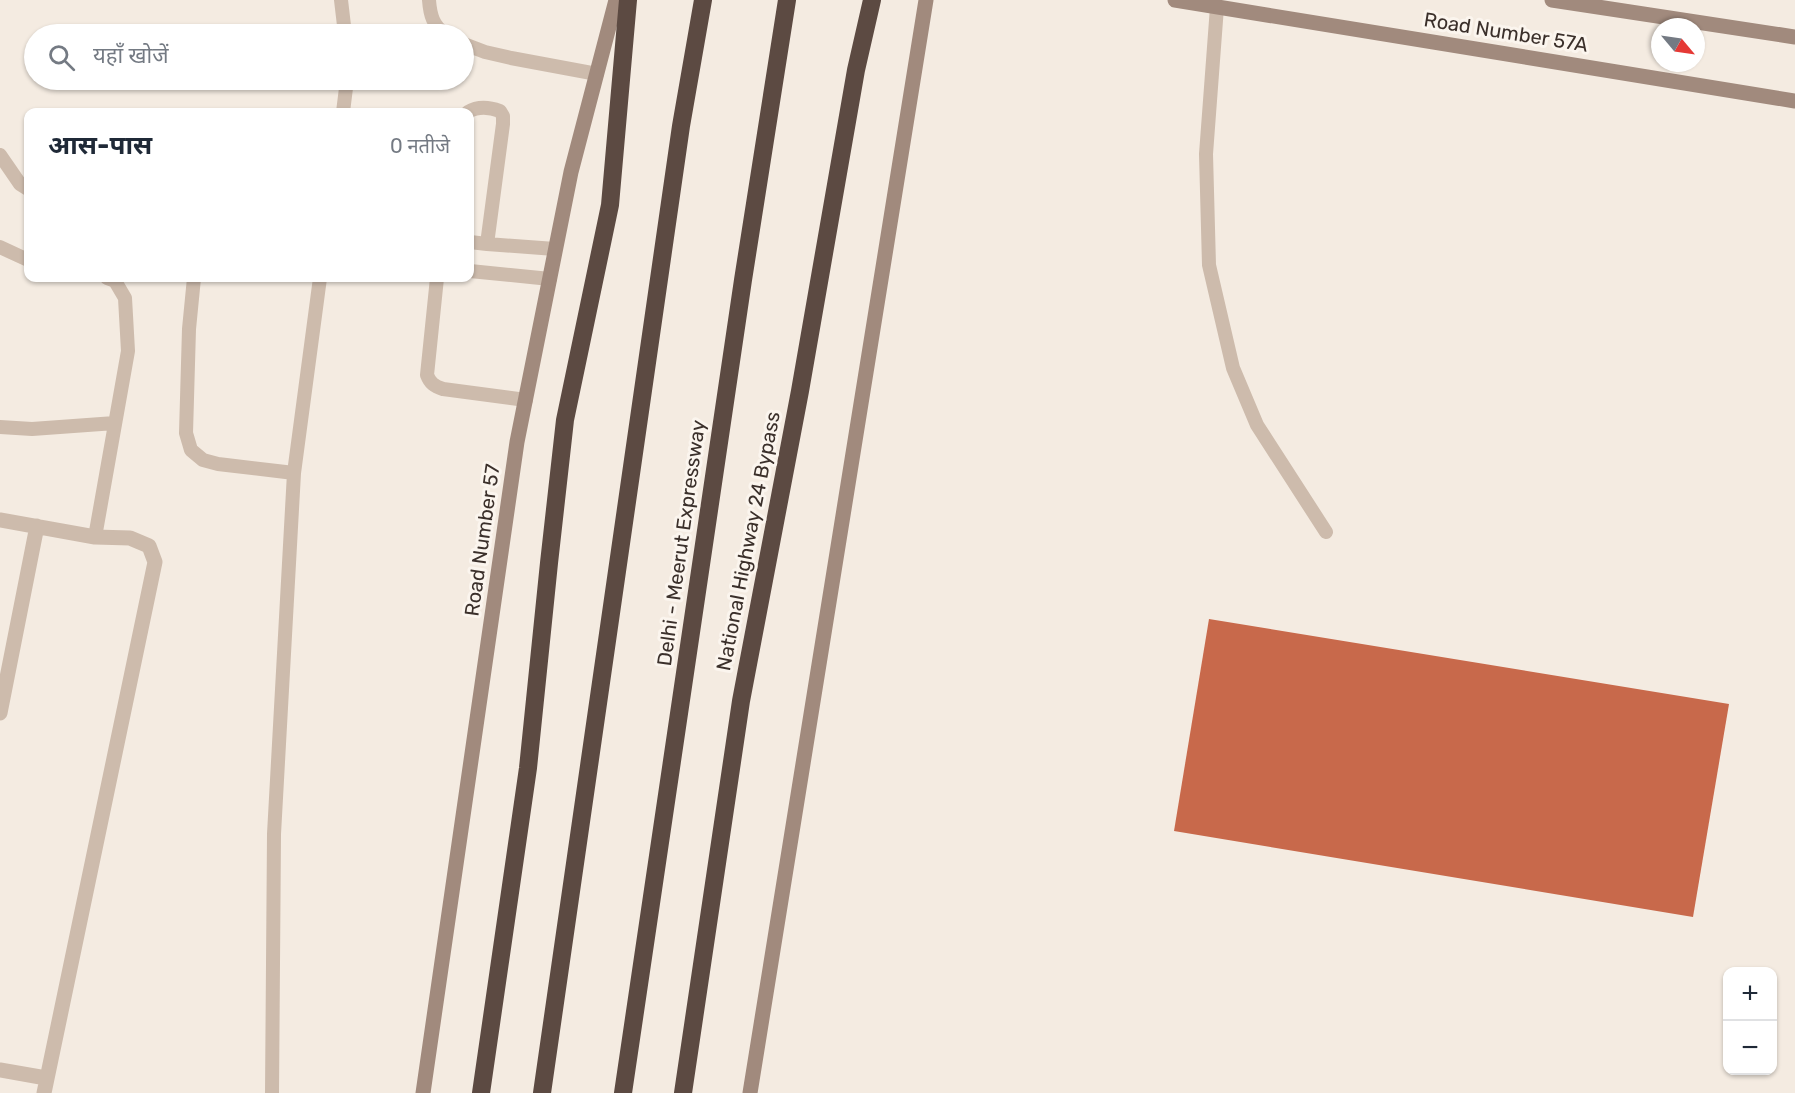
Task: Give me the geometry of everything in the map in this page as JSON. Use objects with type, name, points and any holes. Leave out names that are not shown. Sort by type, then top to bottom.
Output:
[{"type":"highway","points":[[481,1093],[528,768],[565,420],[610,205],[628,0]]},
{"type":"highway","points":[[542,1093],[681,126],[703,0]]},
{"type":"highway","name":"Delhi - Meerut Expressway","points":[[623,1093],[741,292],[787,0]]},
{"type":"highway","name":"National Highway 24 Bypass","points":[[683,1093],[741,701],[800,391],[856,70],[872,0]]},
{"type":"street","name":"Road Number 57","points":[[423,1093],[517,442],[571,172],[616,0]]},
{"type":"street","points":[[750,1093],[926,0]]},
{"type":"street","name":"Road Number 57A","points":[[1175,0],[1795,100]]},
{"type":"street","name":"Road Number 57A","points":[[1552,0],[1795,36]]},
{"type":"street","points":[[0,520],[95,537],[130,538],[149,546],[155,562],[45,1085],[0,1070]]},
{"type":"street","points":[[0,713],[37,526]]},
{"type":"lane","points":[[341,0],[344,24]]},
{"type":"lane","points":[[429,0],[430,16],[435,24]]},
{"type":"lane","points":[[1217,7],[1206,154],[1209,265],[1233,368],[1257,425],[1326,532]]},
{"type":"lane","points":[[474,48],[502,56],[597,74]]},
{"type":"lane","points":[[344,108],[346,90]]},
{"type":"lane","points":[[474,110],[489,107],[500,111],[503,124],[487,244]]},
{"type":"lane","points":[[0,154],[24,186]]},
{"type":"lane","points":[[474,242],[555,249]]},
{"type":"lane","points":[[0,247],[24,259]]},
{"type":"lane","points":[[474,270],[550,279]]},
{"type":"lane","points":[[95,537],[128,351],[125,298],[116,282]]},
{"type":"lane","points":[[194,282],[189,329],[186,433],[191,450],[203,460],[218,464],[294,473]]},
{"type":"lane","points":[[272,1093],[274,834],[294,473],[319,282]]},
{"type":"lane","points":[[437,282],[427,375],[429,382],[443,389],[526,400]]},
{"type":"lane","points":[[0,427],[32,429],[115,423]]},
{"type":"building","points":[[1209,619],[1729,704],[1693,917],[1174,831]]}]
